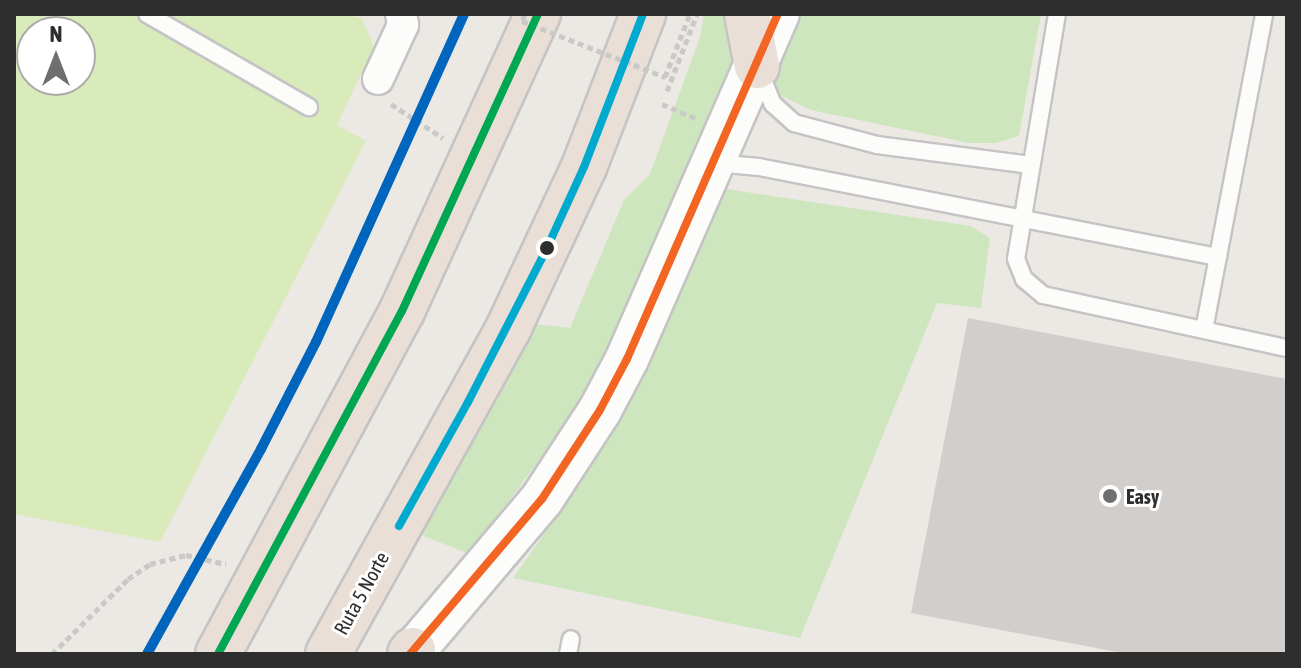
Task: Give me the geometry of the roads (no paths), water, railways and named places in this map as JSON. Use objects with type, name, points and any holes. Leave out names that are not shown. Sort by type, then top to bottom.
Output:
[{"type":"highway","points":[[218,654],[402,311],[538,14]]},
{"type":"highway","name":"Ruta 5 Norte","points":[[328,654],[509,327],[584,167],[643,14]]},
{"type":"highway","points":[[747,14],[757,66]]},
{"type":"street","points":[[378,79],[400,32],[401,14]]},
{"type":"street","points":[[411,653],[542,499],[573,455],[627,359],[778,14]]},
{"type":"lane","points":[[147,14],[309,107]]},
{"type":"lane","points":[[1057,14],[1016,259],[1024,279],[1043,295],[1287,348]]},
{"type":"lane","points":[[1204,330],[1264,14]]},
{"type":"lane","points":[[757,66],[773,104],[794,123],[877,145],[1031,165]]},
{"type":"lane","points":[[714,163],[759,167],[1218,257]]},
{"type":"place","name":"Easy","points":[[1110,496]]}]
